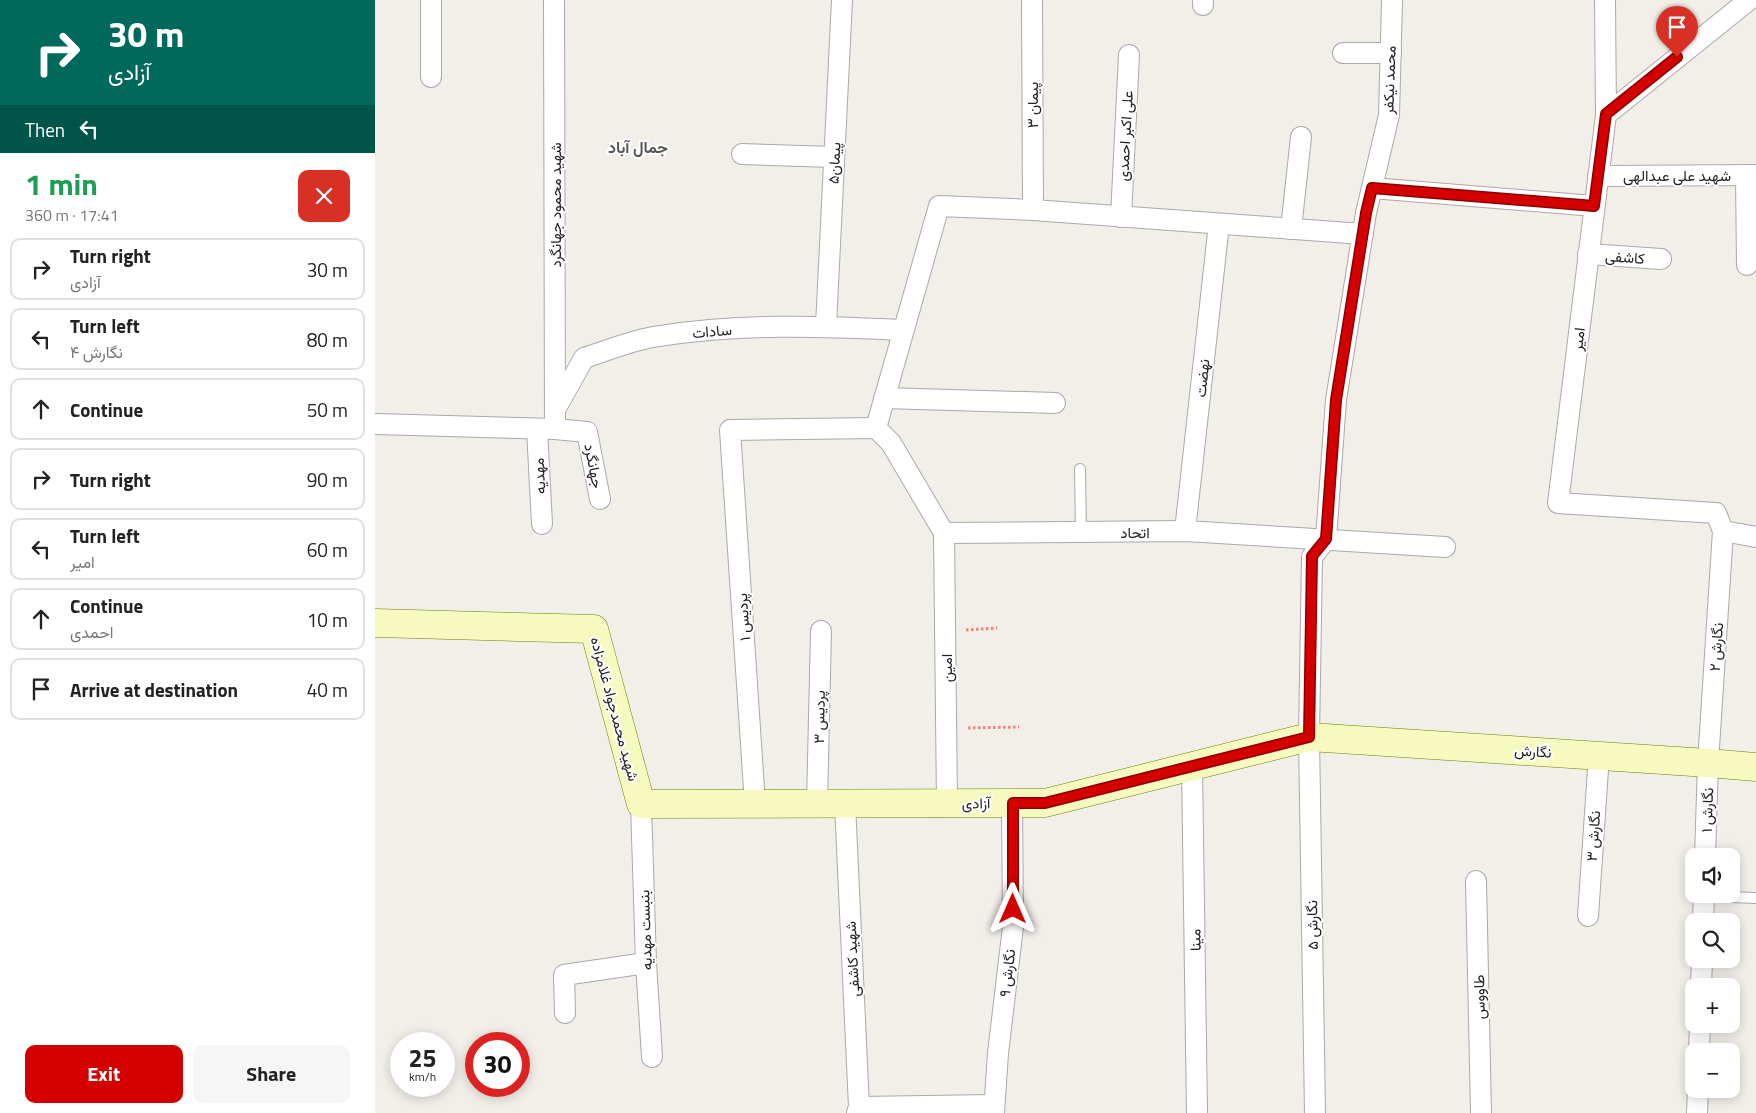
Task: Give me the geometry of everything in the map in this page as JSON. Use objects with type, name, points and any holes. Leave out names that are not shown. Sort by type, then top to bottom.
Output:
[{"type":"street","points":[[431,0],[431,77]]},
{"type":"street","name":"شهید محمود جهانگرد","points":[[549,423],[554,0]]},
{"type":"street","name":"پیمان۵","points":[[826,326],[842,0]]},
{"type":"street","name":"پیمان ۳","points":[[1032,0],[1033,210]]},
{"type":"street","name":"محمد نیکفر","points":[[1326,539],[1336,400],[1363,234],[1389,115],[1392,0]]},
{"type":"street","name":"امیر","points":[[1605,0],[1606,114],[1558,502],[1716,513],[1723,531]]},
{"type":"street","points":[[1606,114],[1749,0]]},
{"type":"street","points":[[1343,53],[1391,53]]},
{"type":"street","name":"علی اکبر احمدی","points":[[1121,217],[1129,55]]},
{"type":"street","points":[[1291,229],[1301,137]]},
{"type":"street","points":[[742,154],[834,156]]},
{"type":"street","points":[[1747,265],[1751,175]]},
{"type":"street","name":"شهید علی عبدالهی","points":[[1598,176],[1751,175]]},
{"type":"street","points":[[1372,188],[1594,206]]},
{"type":"street","points":[[945,533],[891,443],[876,428],[939,206],[1033,210],[1363,234]]},
{"type":"street","name":"نهضت","points":[[1185,531],[1219,224]]},
{"type":"street","name":"کاشفی","points":[[1588,254],[1661,259]]},
{"type":"street","name":"سادات","points":[[549,423],[584,358],[652,337],[732,328],[826,326],[903,330]]},
{"type":"street","points":[[884,398],[1055,403]]},
{"type":"street","points":[[375,424],[549,423]]},
{"type":"street","name":"جهانگرد","points":[[549,423],[587,432],[600,500]]},
{"type":"street","name":"مهدیه","points":[[542,524],[549,423]]},
{"type":"street","name":"پردیس ۱","points":[[755,804],[730,430],[876,428]]},
{"type":"street","name":"اتحاد","points":[[945,533],[1185,531],[1445,547]]},
{"type":"street","points":[[1723,531],[1756,537]]},
{"type":"street","name":"نگارش ۲","points":[[1708,763],[1723,531]]},
{"type":"street","name":"امین","points":[[945,533],[947,804]]},
{"type":"street","name":"نگارش ۵","points":[[1315,1113],[1309,737],[1312,556],[1326,539]]},
{"type":"street","name":"شهید محمدجواد غلامزاده","points":[[375,623],[594,629],[641,804]]},
{"type":"street","name":"پردیس ۳","points":[[817,804],[821,631]]},
{"type":"street","name":"نگارش","points":[[1309,737],[1756,767]]},
{"type":"street","name":"آزادی","points":[[845,804],[1045,803],[1309,737]]},
{"type":"street","name":"نگارش ۳","points":[[1588,916],[1599,755]]},
{"type":"street","name":"نگارش ۱","points":[[1705,848],[1708,763]]},
{"type":"street","name":"مینا","points":[[1192,766],[1197,1113]]},
{"type":"street","name":"نگارش ۹","points":[[994,1109],[997,1053],[1013,927],[1013,803]]},
{"type":"street","points":[[641,804],[845,804]]},
{"type":"street","name":"بنبست مهدیه","points":[[641,804],[646,963],[652,1057]]},
{"type":"street","name":"شهید کاشفی","points":[[845,804],[858,1110]]},
{"type":"street","name":"طاووس","points":[[1476,881],[1481,1113]]},
{"type":"street","points":[[565,1013],[564,975],[646,963]]},
{"type":"street","points":[[1697,1113],[1698,1098]]},
{"type":"street","points":[[858,1110],[994,1109]]},
{"type":"lane","points":[[1080,469],[1081,532]]},
{"type":"lane","points":[[1740,897],[1756,898]]},
{"type":"path","points":[[945,632],[997,628]]},
{"type":"path","points":[[946,729],[1019,727]]},
{"type":"district","name":"جمال آباد","points":[[638,147]]},
{"type":"route","points":[[1013,909],[1013,803],[1045,803],[1309,737],[1312,556],[1326,539],[1336,400],[1366,213],[1372,188],[1594,206],[1606,114],[1677,57]]}]
